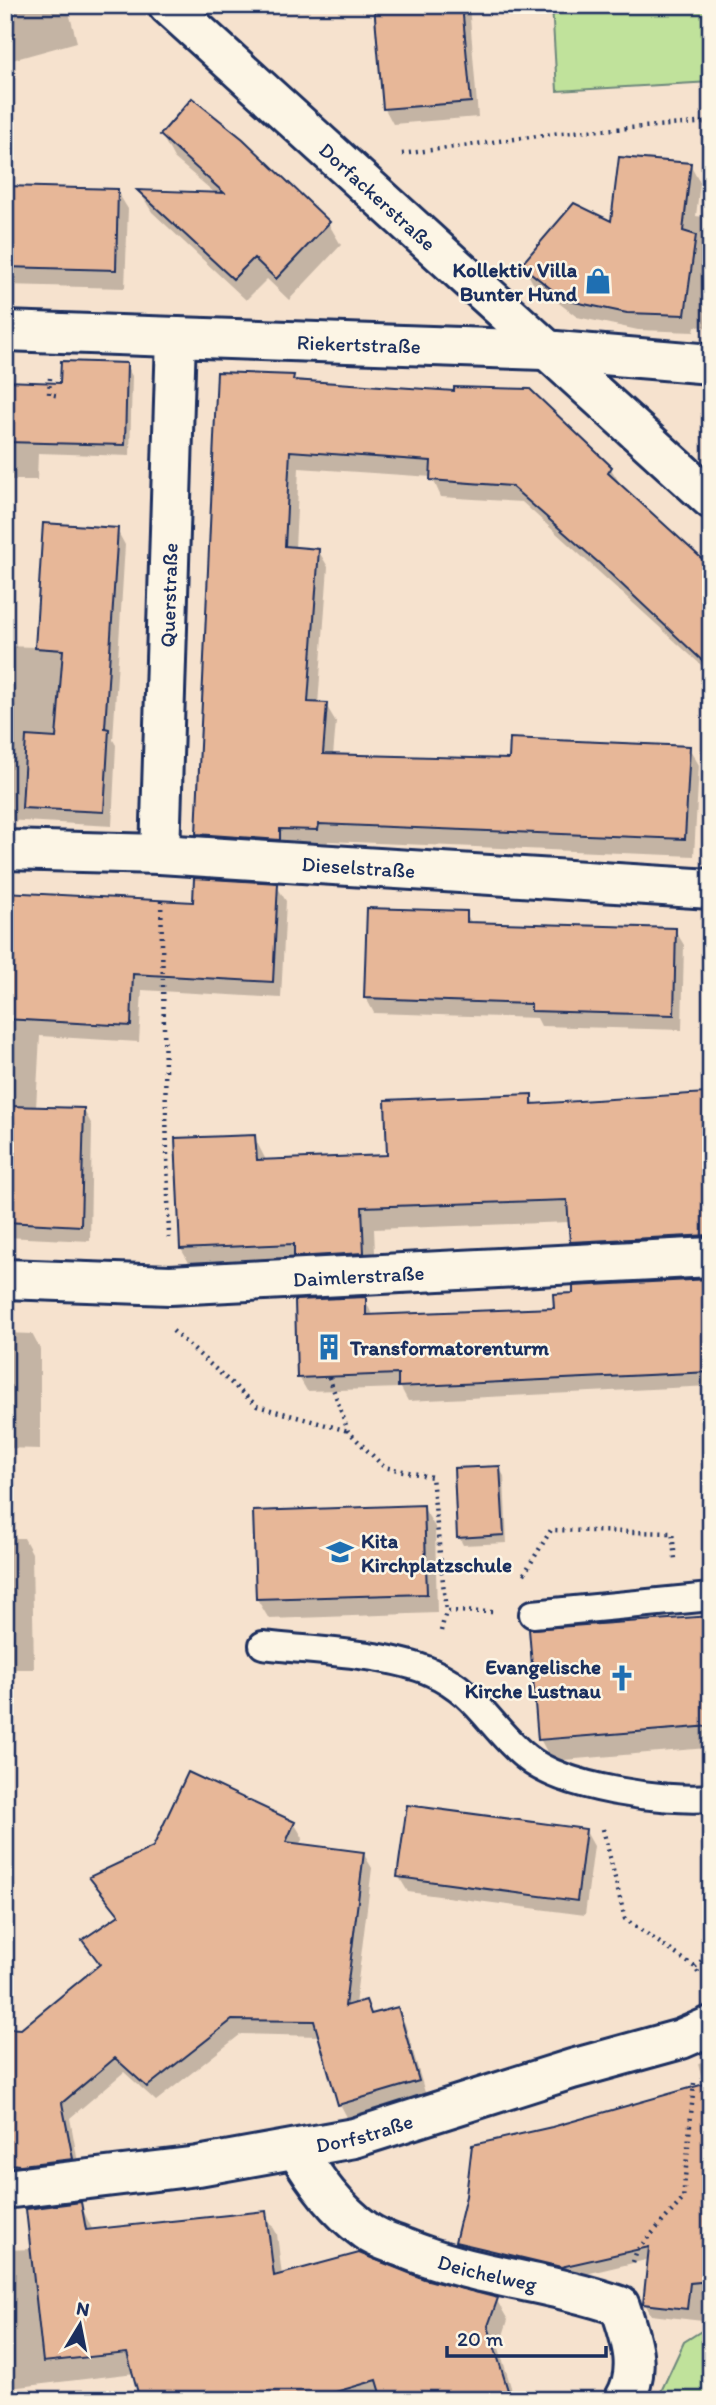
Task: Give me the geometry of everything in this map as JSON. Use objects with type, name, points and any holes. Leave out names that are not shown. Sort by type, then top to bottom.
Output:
[{"type":"street","name":"Dorfackerstraße","points":[[168,5],[339,164],[711,499]]},
{"type":"street","name":"Riekertstraße","points":[[5,331],[544,350],[711,364]]},
{"type":"street","name":"Querstraße","points":[[160,854],[176,337]]},
{"type":"street","name":"Dieselstraße","points":[[5,850],[160,854],[711,889]]},
{"type":"street","name":"Daimlerstraße","points":[[5,1279],[170,1285],[711,1257]]},
{"type":"street","name":"Dorfstraße","points":[[5,2189],[92,2181],[297,2150],[413,2122],[572,2069],[696,2032]]},
{"type":"street","name":"Deichelweg","points":[[297,2150],[316,2183],[368,2233],[428,2258],[490,2275],[576,2290],[620,2306]]},
{"type":"street","points":[[620,2306],[635,2350],[628,2392],[624,2400]]},
{"type":"lane","points":[[533,1614],[711,1597]]},
{"type":"lane","points":[[263,1645],[394,1662],[430,1671],[458,1687],[484,1709],[527,1758],[552,1772],[592,1784],[668,1798],[711,1798]]},
{"type":"path","points":[[339,164],[547,135],[711,122]]},
{"type":"path","points":[[160,854],[173,1334],[257,1406],[348,1432]]},
{"type":"path","points":[[329,1377],[348,1432],[384,1468],[432,1477],[446,1611],[533,1614]]},
{"type":"path","points":[[523,1577],[551,1530],[672,1534],[680,1601]]},
{"type":"path","points":[[592,1784],[625,1919],[695,1967],[700,1976]]},
{"type":"path","points":[[695,1967],[711,1952]]},
{"type":"path","points":[[620,2306],[637,2250],[683,2199],[695,2090],[696,2032]]},
{"type":"green space","points":[[552,5],[711,5],[711,82],[557,91]]},
{"type":"green space","points":[[711,2325],[711,2400],[657,2400],[684,2342]]},
{"type":"building","points":[[374,5],[462,5],[471,102],[383,109]]},
{"type":"building","points":[[192,98],[243,139],[330,222],[276,279],[254,258],[233,279],[137,190],[224,193],[160,135]]},
{"type":"building","points":[[619,157],[691,163],[683,231],[696,235],[685,315],[627,313],[565,300],[521,265],[574,203],[611,221]]},
{"type":"building","points":[[5,186],[118,189],[116,270],[5,267]]},
{"type":"building","points":[[61,361],[127,363],[125,445],[5,442],[5,381],[60,383]]},
{"type":"building","points":[[217,372],[294,375],[293,380],[454,391],[454,387],[530,389],[612,467],[608,473],[711,567],[711,669],[600,564],[511,486],[430,480],[431,461],[290,451],[285,546],[319,549],[308,702],[327,703],[323,754],[509,759],[510,738],[690,746],[685,839],[319,824],[318,830],[280,829],[280,840],[196,834]]},
{"type":"building","points":[[43,523],[118,528],[105,728],[109,729],[104,812],[22,808],[26,736],[56,738],[63,650],[35,648]]},
{"type":"building","points":[[194,878],[278,883],[273,982],[133,974],[131,1026],[5,1019],[5,892],[193,902]]},
{"type":"building","points":[[367,908],[467,911],[467,922],[676,928],[674,1015],[531,1011],[531,1004],[364,998]]},
{"type":"building","points":[[706,1093],[711,1235],[570,1242],[567,1200],[362,1207],[364,1253],[294,1257],[294,1244],[180,1249],[175,1138],[255,1135],[257,1160],[387,1155],[385,1100],[532,1094],[532,1104]]},
{"type":"building","points":[[8,1106],[84,1108],[81,1226],[5,1222]]},
{"type":"building","points":[[711,1279],[711,1372],[398,1387],[398,1374],[297,1378],[295,1300],[366,1297],[366,1315],[554,1308],[553,1294],[573,1293],[573,1286]]},
{"type":"building","points":[[500,1466],[504,1535],[457,1538],[454,1468]]},
{"type":"building","name":"Kita Kirchplatzschule","points":[[424,1505],[427,1594],[256,1599],[253,1511]]},
{"type":"building","name":"Evangelische Kirche Lustnau","points":[[711,1616],[711,1726],[538,1740],[529,1629]]},
{"type":"building","points":[[188,1772],[295,1822],[286,1842],[364,1852],[345,2006],[366,2000],[371,2014],[398,2007],[419,2081],[338,2105],[314,2021],[232,2020],[147,2087],[115,2058],[62,2103],[73,2159],[21,2165],[5,2164],[5,2028],[21,2029],[100,1964],[82,1940],[119,1915],[89,1877],[153,1847]]},
{"type":"building","points":[[407,1805],[586,1829],[577,1901],[397,1877]]},
{"type":"building","points":[[711,2082],[711,2281],[690,2283],[687,2309],[643,2304],[649,2247],[561,2267],[455,2242],[466,2196],[472,2145],[552,2127]]},
{"type":"building","points":[[81,2202],[86,2230],[266,2211],[274,2276],[359,2253],[424,2279],[498,2298],[488,2326],[511,2400],[383,2400],[377,2380],[308,2400],[140,2400],[127,2353],[43,2362],[26,2209]]},
{"type":"place","name":"Kollektiv Villa Bunter Hund","points":[[598,281]]},
{"type":"place","name":"Transformatorenturm","points":[[329,1347]]},
{"type":"place","name":"Kita Kirchplatzschule","points":[[340,1552]]},
{"type":"place","name":"Evangelische Kirche Lustnau","points":[[622,1678]]}]
